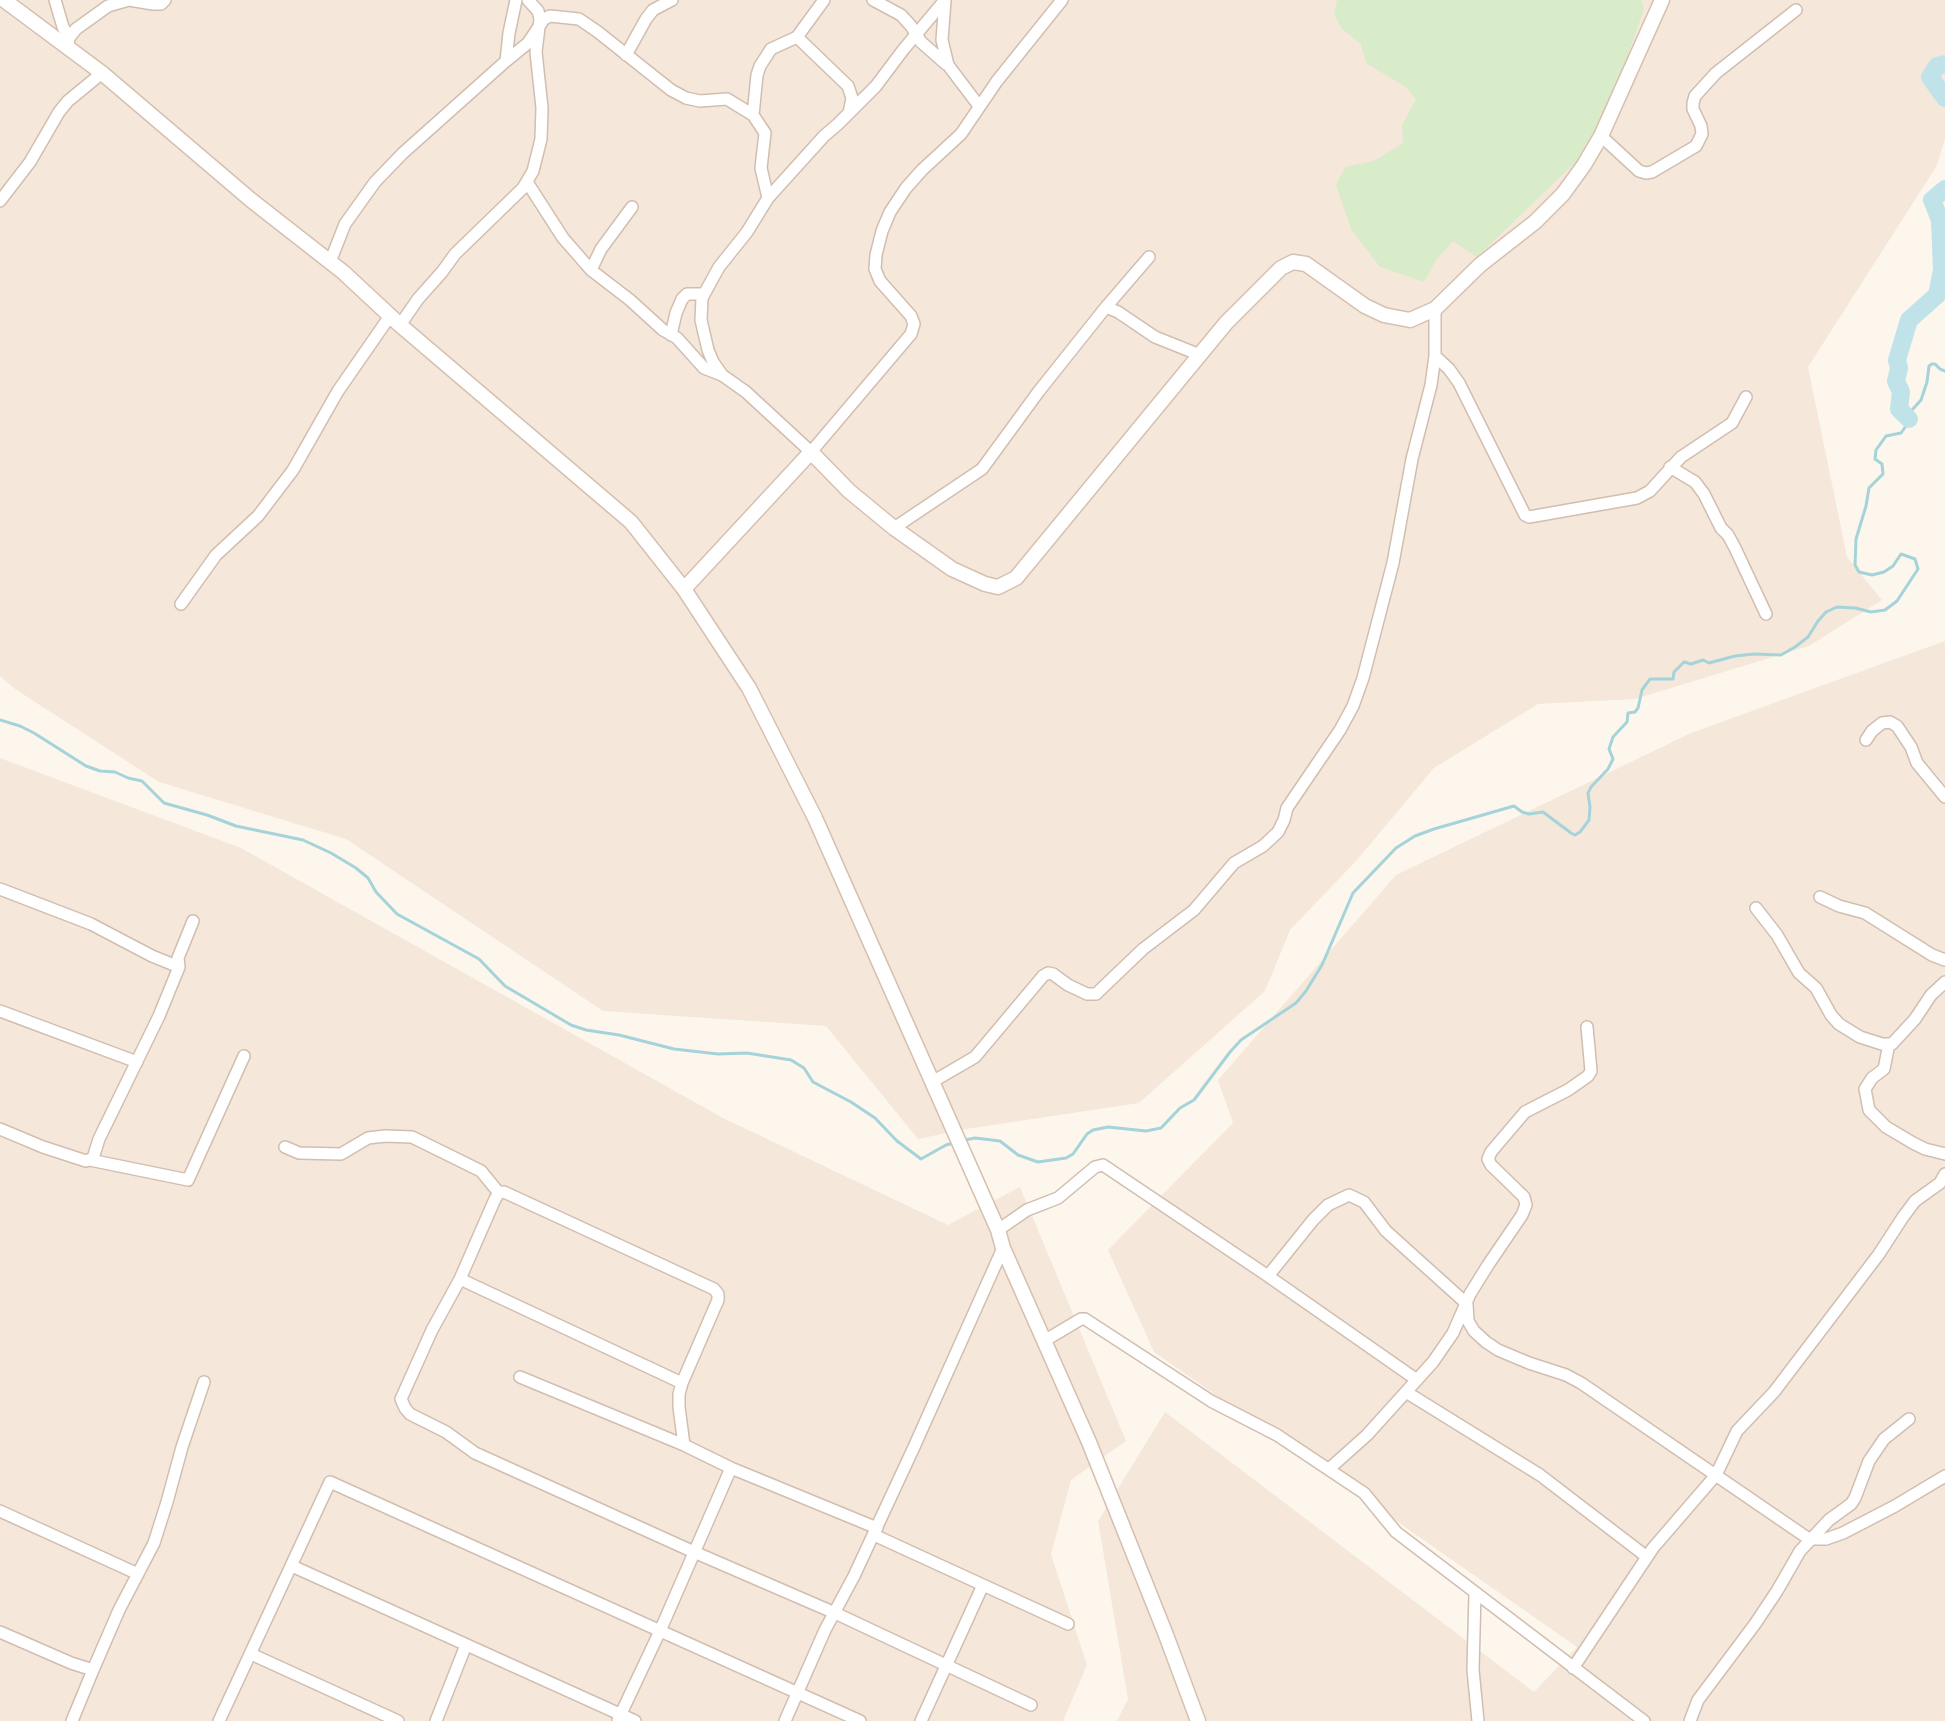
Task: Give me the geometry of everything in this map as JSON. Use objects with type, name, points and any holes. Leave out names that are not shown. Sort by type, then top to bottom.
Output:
[{"type":"street","points":[[4,0],[68,42],[251,200],[330,262],[631,522],[684,589],[749,688],[815,818],[1089,1442],[1198,1721]]},
{"type":"street","points":[[55,0],[68,42]]},
{"type":"street","points":[[68,42],[76,29],[108,6],[129,0],[153,4],[161,4],[165,0]]},
{"type":"street","points":[[506,61],[516,0]]},
{"type":"street","points":[[181,604],[216,555],[258,516],[293,470],[338,391],[395,320],[527,182],[535,163],[543,123],[537,65],[540,19],[538,11],[528,0]]},
{"type":"street","points":[[626,55],[653,10],[672,0]]},
{"type":"street","points":[[753,115],[760,66],[771,49],[797,37],[824,0]]},
{"type":"street","points":[[873,0],[901,15],[915,35],[948,65],[979,106]]},
{"type":"street","points":[[722,375],[708,350],[701,320],[704,294],[719,267],[747,232],[768,198],[824,136],[876,86],[945,0]]},
{"type":"street","points":[[945,0],[942,40],[948,65]]},
{"type":"street","points":[[684,589],[811,452],[911,334],[914,324],[911,316],[880,281],[875,269],[882,231],[890,212],[922,170],[961,134],[997,81],[1062,0]]},
{"type":"street","points":[[527,182],[563,238],[591,270],[671,335],[704,368],[722,375],[746,392],[849,491],[894,528],[952,569],[998,587],[1016,578],[1226,323],[1281,268],[1293,262],[1306,264],[1365,306],[1384,315],[1410,320],[1435,309],[1480,265],[1535,222],[1563,194],[1601,136],[1662,0]]},
{"type":"street","points":[[1601,136],[1639,171],[1646,173],[1696,146],[1702,134],[1693,109],[1695,96],[1716,73],[1796,10]]},
{"type":"street","points":[[330,262],[345,224],[375,182],[403,153],[528,43],[544,19],[550,16],[579,19],[658,81],[686,98],[700,101],[727,99],[753,115],[765,133],[761,168],[768,198]]},
{"type":"street","points":[[509,33],[528,43]]},
{"type":"street","points":[[797,37],[848,86],[852,98],[849,114]]},
{"type":"street","points":[[0,201],[30,162],[59,112],[102,73]]},
{"type":"street","points":[[591,270],[601,249],[632,207]]},
{"type":"street","points":[[894,528],[982,469],[1039,391],[1149,257]]},
{"type":"street","points":[[671,335],[684,296],[704,294]]},
{"type":"street","points":[[1106,307],[1155,337],[1200,355]]},
{"type":"street","points":[[932,1082],[975,1057],[1048,973],[1087,994],[1096,994],[1143,949],[1194,910],[1234,863],[1263,846],[1278,832],[1287,808],[1340,730],[1363,678],[1393,563],[1412,459],[1431,385],[1435,356],[1435,309]]},
{"type":"street","points":[[695,359],[708,350]]},
{"type":"street","points":[[1435,356],[1459,383],[1527,516],[1637,498],[1650,491],[1681,457],[1732,423],[1746,397]]},
{"type":"street","points":[[1670,467],[1695,482],[1704,494],[1735,548],[1766,614]]},
{"type":"street","points":[[1866,740],[1882,723],[1890,722],[1897,726],[1917,763],[1945,797]]},
{"type":"street","points":[[0,889],[91,924],[179,967]]},
{"type":"street","points":[[1820,897],[1865,913],[1945,960]]},
{"type":"street","points":[[1756,908],[1777,935],[1799,973],[1816,988],[1831,1015],[1860,1037],[1892,1044],[1945,982]]},
{"type":"street","points":[[90,1160],[159,1016],[193,921]]},
{"type":"street","points":[[0,1011],[137,1062]]},
{"type":"street","points":[[1329,1469],[1367,1435],[1445,1346],[1470,1294],[1522,1215],[1526,1205],[1524,1197],[1488,1159],[1525,1112],[1588,1076],[1591,1071],[1587,1027]]},
{"type":"street","points":[[1889,1044],[1884,1069],[1872,1078],[1865,1089],[1869,1110],[1886,1127],[1913,1143],[1945,1154]]},
{"type":"street","points":[[0,1129],[43,1147],[90,1160],[188,1180],[244,1056]]},
{"type":"street","points":[[285,1147],[299,1153],[341,1154],[368,1138],[412,1137],[481,1171],[499,1193]]},
{"type":"street","points":[[998,1230],[1027,1210],[1058,1198],[1095,1167],[1103,1165],[1417,1380]]},
{"type":"street","points":[[1573,1668],[1647,1557],[1716,1475],[1737,1431],[1774,1392],[1879,1254],[1915,1201],[1943,1180]]},
{"type":"street","points":[[499,1193],[504,1192],[714,1289],[718,1294],[679,1394],[684,1445]]},
{"type":"street","points":[[499,1193],[405,1389],[401,1399],[410,1414],[446,1432],[475,1453],[835,1613],[1031,1705]]},
{"type":"street","points":[[1268,1276],[1313,1220],[1328,1205],[1349,1195],[1364,1202],[1386,1231],[1467,1304],[1468,1321],[1486,1342],[1581,1383],[1809,1539],[1826,1539],[1843,1533],[1945,1476]]},
{"type":"street","points":[[785,1721],[825,1630],[875,1532],[1003,1248]]},
{"type":"street","points":[[460,1279],[682,1383]]},
{"type":"street","points":[[1044,1341],[1085,1319],[1200,1395],[1277,1435],[1364,1493],[1396,1532],[1644,1721]]},
{"type":"street","points":[[520,1377],[684,1445],[1068,1624]]},
{"type":"street","points":[[72,1721],[154,1543],[204,1382]]},
{"type":"street","points":[[1406,1392],[1540,1475],[1647,1557]]},
{"type":"street","points":[[1690,1721],[1698,1700],[1755,1624],[1800,1551],[1829,1520],[1851,1504],[1869,1461],[1884,1439],[1909,1419]]},
{"type":"street","points":[[620,1718],[731,1468]]},
{"type":"street","points":[[219,1721],[330,1482],[860,1721]]},
{"type":"street","points":[[0,1511],[138,1574]]},
{"type":"street","points":[[292,1566],[620,1718],[635,1721]]},
{"type":"street","points":[[921,1721],[983,1585]]},
{"type":"street","points":[[1475,1593],[1473,1656],[1478,1721]]},
{"type":"street","points":[[0,1632],[93,1670]]},
{"type":"street","points":[[436,1721],[466,1645]]},
{"type":"street","points":[[251,1654],[398,1721]]},
{"type":"shaded area","points":[[0,0],[1945,0],[1945,140],[1936,167],[1808,367],[1847,557],[1882,600],[1809,646],[1635,699],[1538,704],[1434,768],[1356,861],[1290,930],[1265,991],[1139,1103],[918,1139],[826,1026],[603,1011],[346,839],[159,782],[15,689],[0,676]]},
{"type":"shaded area","points":[[1945,641],[1945,1721],[1117,1721],[1128,1699],[1098,1521],[1165,1412],[1534,1692],[1577,1647],[1154,1352],[1108,1250],[1233,1123],[1218,1080],[1396,875],[1691,733]]},
{"type":"shaded area","points":[[0,758],[241,848],[723,1118],[948,1225],[1020,1187],[1126,1441],[1071,1480],[1051,1554],[1087,1665],[1063,1721],[0,1721]]},
{"type":"green space","points":[[1337,0],[1641,0],[1644,9],[1624,66],[1586,152],[1477,257],[1453,241],[1436,260],[1424,282],[1380,267],[1351,229],[1336,185],[1345,167],[1374,161],[1403,143],[1402,125],[1416,99],[1407,88],[1366,63],[1361,44],[1341,28],[1334,14]]},
{"type":"waterway","points":[[1945,64],[1937,66],[1930,77],[1945,98]]},
{"type":"waterway","points":[[1909,419],[1899,409],[1901,392],[1896,381],[1897,360],[1909,320],[1937,295],[1942,270],[1940,220],[1932,200],[1945,189]]},
{"type":"waterway","points":[[965,1140],[1000,1141],[1018,1155],[1038,1162],[1073,1154],[1093,1130],[1108,1127],[1146,1131],[1161,1128],[1180,1108],[1194,1100],[1241,1040],[1296,1003],[1322,965],[1353,893],[1396,848],[1434,829],[1514,806],[1529,814],[1543,812],[1575,835],[1589,820],[1588,793],[1613,759],[1609,749],[1613,737],[1627,722],[1628,713],[1638,708],[1642,690],[1650,679],[1673,679],[1674,672],[1684,662],[1691,664],[1703,660],[1709,663],[1754,654],[1781,655],[1808,637],[1826,612],[1837,607],[1871,612],[1885,610],[1897,601],[1918,569],[1915,559],[1901,554],[1893,566],[1884,572],[1872,575],[1859,572],[1855,565],[1856,539],[1869,488],[1883,474],[1882,464],[1875,459],[1876,450],[1886,436],[1901,433],[1906,426],[1912,410],[1921,400],[1929,366],[1935,364],[1945,371]]},
{"type":"waterway","points":[[0,720],[34,733],[86,766],[142,781],[164,803],[236,826],[303,840],[331,853],[368,878],[376,892],[397,914],[479,959],[505,986],[571,1025],[674,1049],[718,1054],[747,1053],[791,1060],[804,1068],[813,1082],[875,1118],[897,1141],[921,1159],[954,1143]]}]
